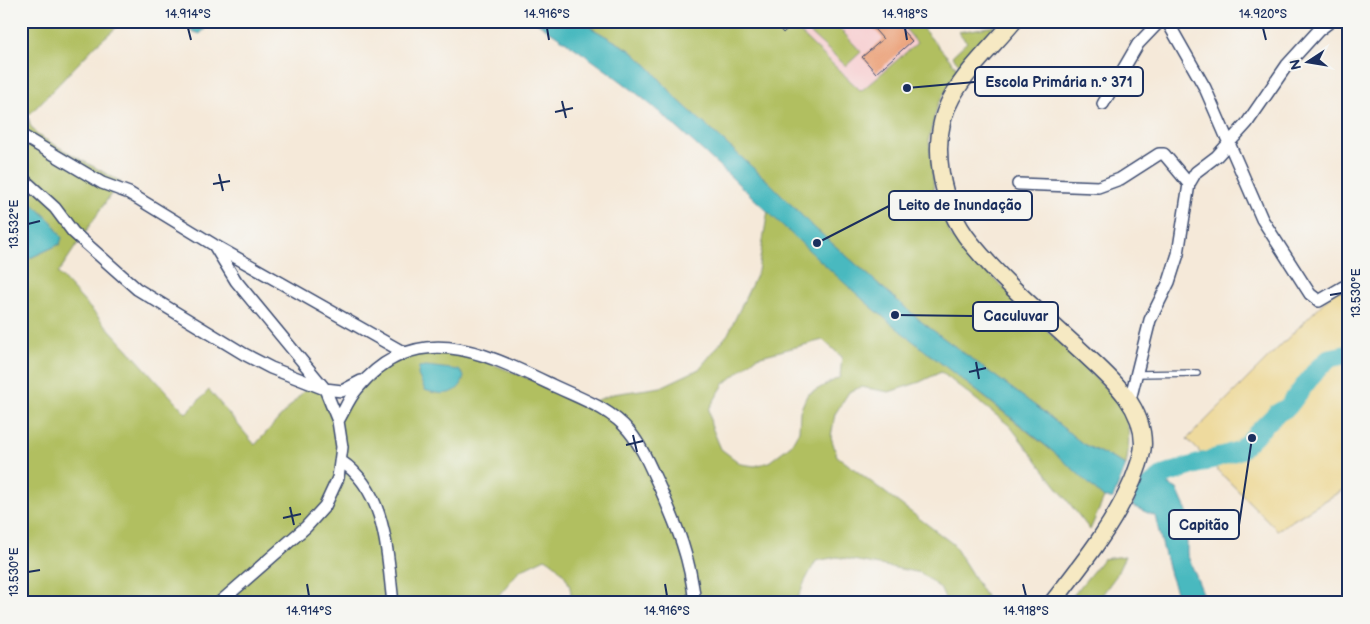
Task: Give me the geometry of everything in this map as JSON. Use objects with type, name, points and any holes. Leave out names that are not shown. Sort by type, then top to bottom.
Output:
[{"type":"main road","points":[[1014,21],[951,98],[942,120],[939,142],[939,164],[944,187],[957,222],[971,243],[1006,280],[1109,376],[1130,400],[1139,422],[1143,444],[1138,466],[1122,504],[1104,535],[1052,603]]},
{"type":"street","points":[[1103,104],[1138,44],[1160,21]]},
{"type":"street","points":[[1167,21],[1205,88],[1262,219],[1310,294],[1319,301],[1343,287]]},
{"type":"street","points":[[1130,400],[1150,320],[1169,282],[1178,254],[1189,184],[1196,172],[1216,156],[1247,123],[1288,65],[1318,31],[1331,21]]},
{"type":"street","points":[[21,135],[102,183],[129,193],[214,245],[403,352]]},
{"type":"street","points":[[1018,184],[1098,187],[1120,179],[1159,154],[1164,154],[1189,184]]},
{"type":"street","points":[[21,177],[55,208],[73,232],[137,289],[244,354],[271,368],[325,389],[342,390],[353,386],[389,359],[403,352],[425,348],[452,348],[477,353],[512,366],[609,412],[629,431],[642,451],[657,481],[681,536],[692,571],[695,603]]},
{"type":"street","points":[[214,245],[236,281],[325,389],[338,422],[341,461],[338,478],[325,506],[306,527],[218,603]]},
{"type":"street","points":[[338,422],[356,391],[371,374]]},
{"type":"street","points":[[341,461],[355,471],[363,481],[382,520],[393,603]]},
{"type":"lane","points":[[1137,374],[1197,372]]},
{"type":"shaded area","points":[[796,21],[916,21],[959,70],[938,104],[932,121],[929,153],[866,86],[861,91],[805,39],[792,25]]},
{"type":"green space","points":[[21,21],[124,21],[96,45],[28,116],[30,125],[37,135],[121,182],[115,188],[58,273],[186,413],[209,390],[255,445],[311,383],[325,389],[337,421],[356,391],[389,359],[452,348],[590,403],[613,394],[661,387],[699,369],[728,334],[758,271],[768,210],[869,305],[1072,467],[1104,498],[1090,530],[1010,426],[941,372],[920,382],[889,392],[861,387],[849,392],[835,414],[831,437],[837,456],[953,544],[990,603],[947,603],[940,588],[921,573],[837,557],[816,561],[796,603],[570,603],[570,589],[565,576],[551,561],[545,558],[520,570],[492,603],[21,603],[21,267],[28,259],[60,244],[52,222],[21,193]],"holes":[[[823,340],[842,357],[840,377],[807,395],[800,411],[799,431],[791,445],[769,462],[755,466],[741,464],[721,449],[711,425],[709,409],[724,384],[757,357]]]},
{"type":"green space","points":[[579,21],[770,21],[782,35],[792,25],[861,91],[917,43],[899,21],[916,21],[959,70],[938,104],[929,138],[934,188],[951,236],[1123,405],[1129,435],[1126,465],[1083,444],[1041,410],[923,323],[809,223],[772,185],[678,100],[650,68],[630,50]]},
{"type":"green space","points":[[823,21],[833,21],[861,52],[846,66],[810,33]]},
{"type":"green space","points":[[995,26],[962,67],[952,56],[967,42],[958,32]]},
{"type":"green space","points":[[1125,556],[1116,576],[1096,603],[1067,603],[1103,559]]},
{"type":"sand","points":[[1349,277],[1349,486],[1277,530],[1187,439]]},
{"type":"water","points":[[179,21],[212,21],[200,34],[192,31]]},
{"type":"water","points":[[535,21],[579,21],[630,50],[650,68],[678,100],[772,185],[809,223],[923,323],[1041,410],[1083,444],[1126,465],[1113,498],[1104,498],[1018,423],[897,329],[651,105],[580,51]]},
{"type":"water","points":[[21,193],[52,222],[62,238],[60,244],[28,259],[21,267]]},
{"type":"water","points":[[426,366],[459,370],[464,376],[462,383],[455,391],[449,393],[425,390],[418,375],[419,367]]},
{"type":"water","points":[[1152,476],[1177,489],[1187,512],[1187,554],[1207,603],[1180,603],[1170,575],[1155,516],[1132,506],[1143,480]]},
{"type":"building","points":[[773,21],[796,21],[783,33]]},
{"type":"building","points":[[867,21],[894,21],[912,41],[876,73],[862,57],[883,39]]},
{"type":"waterway","points":[[1140,493],[1164,475],[1240,450],[1276,414],[1288,407],[1317,369],[1330,358],[1349,354]]},
{"type":"place","name":"Escola Primária n.º 371","points":[[907,88]]},
{"type":"place","name":"Leito de Inundação","points":[[817,243]]},
{"type":"place","name":"Caculuvar","points":[[895,315]]},
{"type":"place","name":"Capitão","points":[[1252,438]]}]
